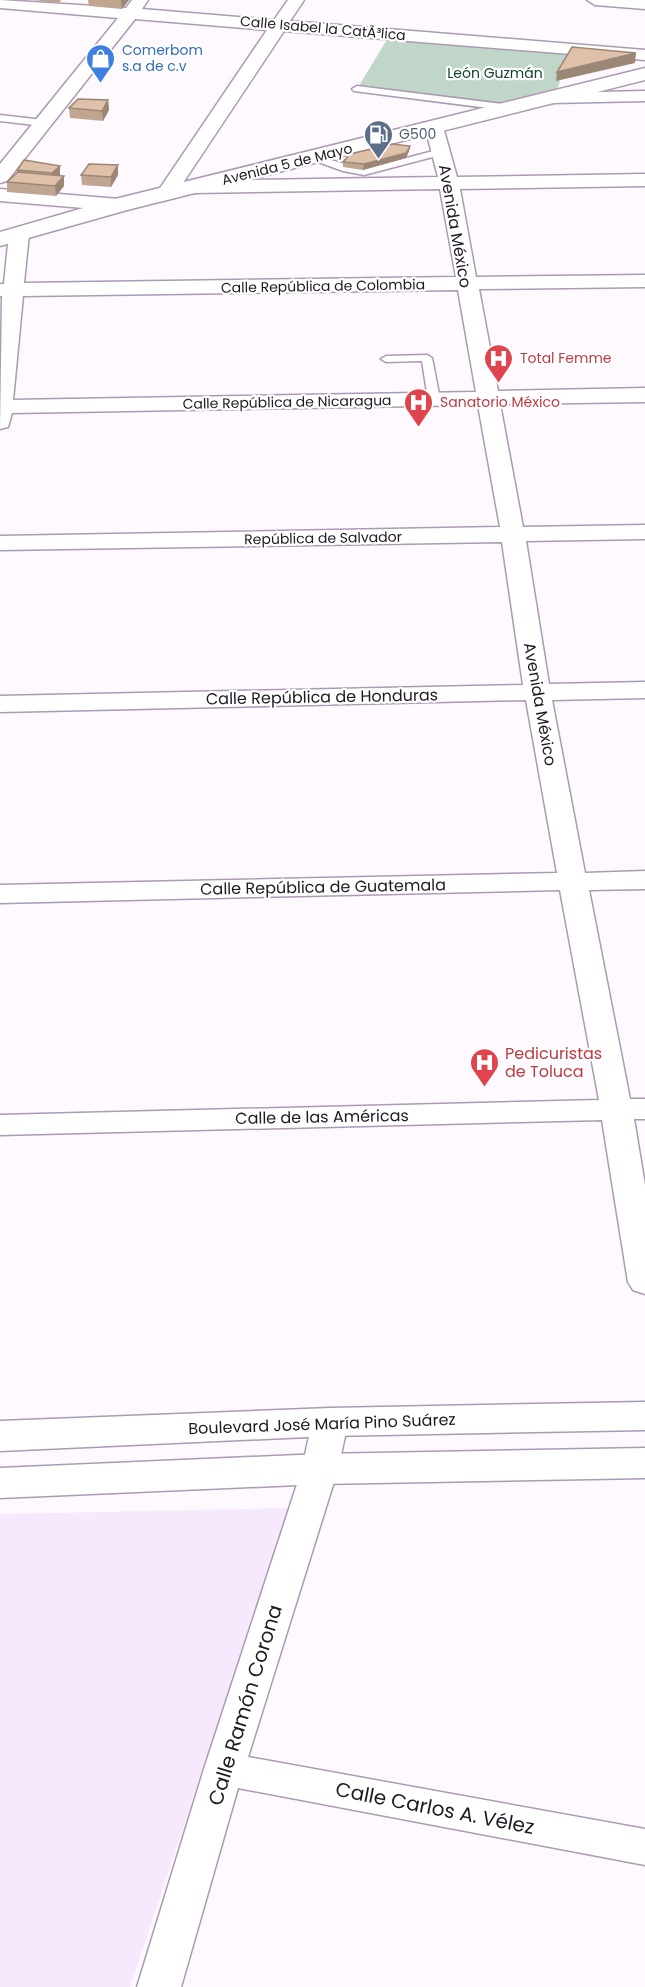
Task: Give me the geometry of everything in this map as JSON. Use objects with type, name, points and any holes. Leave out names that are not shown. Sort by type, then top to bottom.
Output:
[{"type":"main road","name":"Avenida 5 de Mayo","points":[[10,237],[119,205],[645,74]]},
{"type":"main road","name":"Boulevard José María Pino Suárez","points":[[0,1436],[330,1422],[645,1416]]},
{"type":"main road","points":[[0,1483],[320,1469],[645,1463]]},
{"type":"street","points":[[166,194],[297,0]]},
{"type":"street","points":[[595,0],[645,4]]},
{"type":"street","name":"Calle Isabel la CatÃ³lica","points":[[0,3],[136,6],[279,25],[645,55]]},
{"type":"street","points":[[0,177],[136,6]]},
{"type":"street","points":[[552,98],[645,96]]},
{"type":"street","name":"Avenida México","points":[[434,127],[432,155],[448,183],[513,535],[537,692],[573,881],[631,1109],[645,1282]]},
{"type":"street","points":[[194,187],[645,180]]},
{"type":"street","points":[[0,195],[119,205]]},
{"type":"street","points":[[0,412],[10,237]]},
{"type":"street","name":"Calle República de Colombia","points":[[7,290],[645,281]]},
{"type":"street","name":"Calle República de Nicaragua","points":[[0,412],[645,395]]},
{"type":"street","name":"República de Salvador","points":[[0,543],[645,532]]},
{"type":"street","name":"Calle República de Honduras","points":[[0,704],[645,690]]},
{"type":"street","name":"Calle República de Guatemala","points":[[0,894],[645,880]]},
{"type":"street","name":"Calle de las Américas","points":[[0,1125],[631,1109]]},
{"type":"street","name":"Calle Ramón Corona","points":[[159,1987],[224,1769],[320,1469],[330,1422]]},
{"type":"street","name":"Calle Carlos A. Vélez","points":[[224,1769],[645,1847]]},
{"type":"lane","points":[[357,89],[511,108]]},
{"type":"lane","points":[[0,118],[43,123]]},
{"type":"lane","points":[[390,138],[432,155]]},
{"type":"lane","points":[[312,158],[346,170],[364,172],[432,155]]},
{"type":"lane","points":[[386,359],[427,358],[434,399]]},
{"type":"shaded area","points":[[290,1508],[130,1987],[0,1987],[0,1514]]},
{"type":"green space","name":"León Guzmán","points":[[388,38],[571,48],[557,90],[504,103],[357,89]]},
{"type":"building","points":[[572,47],[636,53],[557,72]]},
{"type":"building","points":[[78,99],[108,100],[102,111],[69,108]]},
{"type":"building","points":[[392,144],[410,146],[406,153],[364,164],[343,162],[350,154]]},
{"type":"building","points":[[24,160],[60,166],[52,173],[17,170]]},
{"type":"building","points":[[89,164],[118,165],[111,177],[81,175]]},
{"type":"building","points":[[18,172],[64,176],[55,186],[7,182]]},
{"type":"place","name":"Comerbom s.a de c.v","points":[[101,84]]},
{"type":"place","name":"G500","points":[[378,160]]},
{"type":"place","name":"Total Femme","points":[[499,384]]},
{"type":"place","name":"Sanatorio México","points":[[419,428]]},
{"type":"place","name":"Pedicuristas de Toluca","points":[[484,1088]]}]
